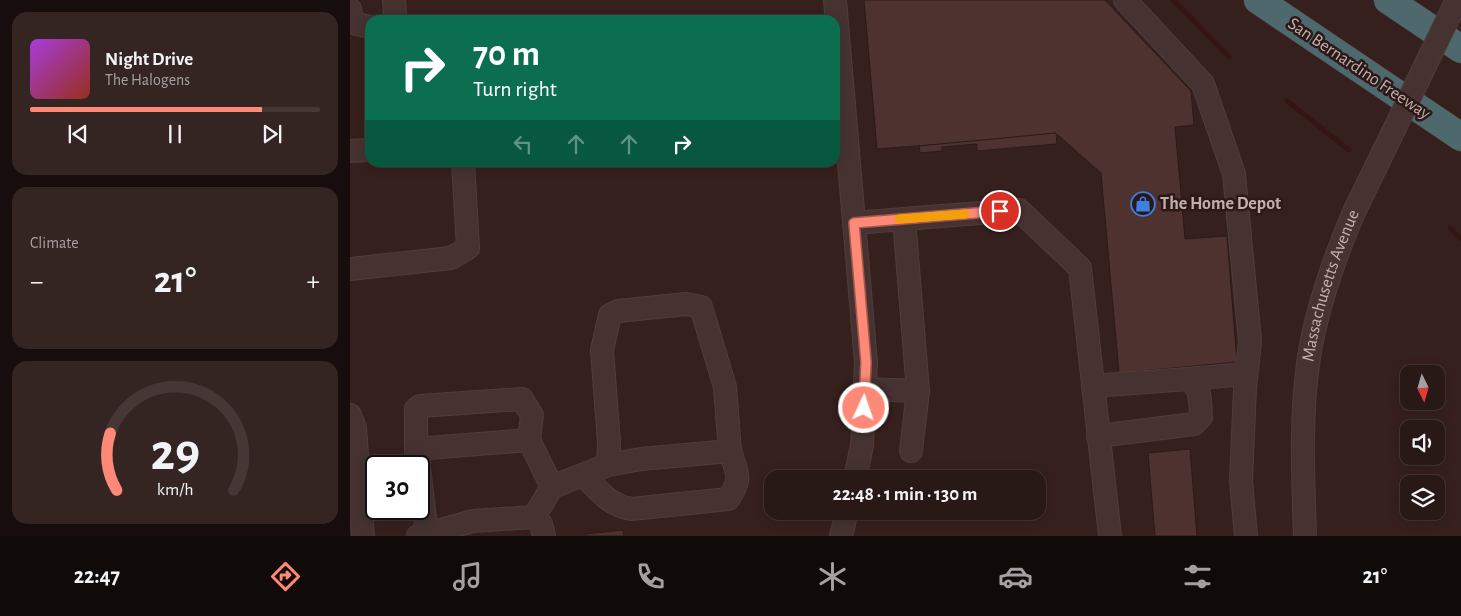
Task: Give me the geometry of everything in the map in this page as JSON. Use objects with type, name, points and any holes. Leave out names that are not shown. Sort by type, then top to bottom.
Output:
[{"type":"highway","name":"San Bernardino Freeway","points":[[1258,0],[1461,138]]},
{"type":"highway","points":[[1388,0],[1461,49]]},
{"type":"street","points":[[394,0],[394,15]]},
{"type":"street","points":[[835,0],[836,15]]},
{"type":"street","points":[[1125,0],[1203,84],[1234,174],[1250,341],[1246,374],[1241,481],[1246,536]]},
{"type":"street","name":"Massachusetts Avenue","points":[[1305,536],[1305,434],[1309,358],[1319,307],[1333,264],[1354,212],[1457,0]]},
{"type":"street","points":[[350,9],[352,20],[357,24],[365,25]]},
{"type":"street","points":[[840,85],[866,362],[862,445],[857,470]]},
{"type":"street","points":[[350,152],[365,150]]},
{"type":"street","points":[[350,269],[451,258],[468,248],[463,167]]},
{"type":"street","points":[[854,223],[1019,210],[1080,268],[1110,536]]},
{"type":"street","points":[[904,219],[918,391],[911,451]]},
{"type":"street","points":[[583,475],[609,501],[621,507],[632,509],[728,499],[738,487],[738,476],[730,451],[726,387],[701,307],[686,304],[618,311],[610,316],[602,350],[609,443],[608,465]]},
{"type":"street","points":[[1093,386],[1246,374]]},
{"type":"street","points":[[1098,436],[1194,424],[1201,416],[1199,392],[1194,383],[1187,379]]},
{"type":"street","points":[[865,389],[918,391]]},
{"type":"street","points":[[418,455],[416,409],[420,406],[522,399],[532,414],[529,440],[552,487],[539,527],[474,529],[423,535],[422,520]]},
{"type":"street","points":[[350,415],[355,428],[363,536]]},
{"type":"street","points":[[430,459],[529,440]]},
{"type":"street","points":[[552,487],[608,465],[641,459],[730,451]]},
{"type":"street","points":[[841,536],[845,520]]},
{"type":"building","name":"The Home Depot","points":[[864,0],[1105,0],[1191,91],[1194,125],[1175,127],[1185,239],[1227,236],[1237,362],[1119,373],[1101,173],[1058,135],[877,149]]},
{"type":"building","points":[[1056,133],[1057,144],[977,151],[977,144],[942,147],[942,151],[920,153],[919,146]]},
{"type":"building","points":[[1190,449],[1197,536],[1155,536],[1148,453]]},
{"type":"building","points":[[623,530],[624,536],[586,536],[586,534]]},
{"type":"waterway","points":[[1173,0],[1229,57]]},
{"type":"waterway","points":[[1287,101],[1349,150]]},
{"type":"waterway","points":[[1450,228],[1461,239]]},
{"type":"slow traffic","points":[[899,219],[965,214]]},
{"type":"place","name":"The Home Depot","points":[[1143,204]]},
{"type":"route","points":[[864,408],[866,362],[854,223],[1000,211]]}]
